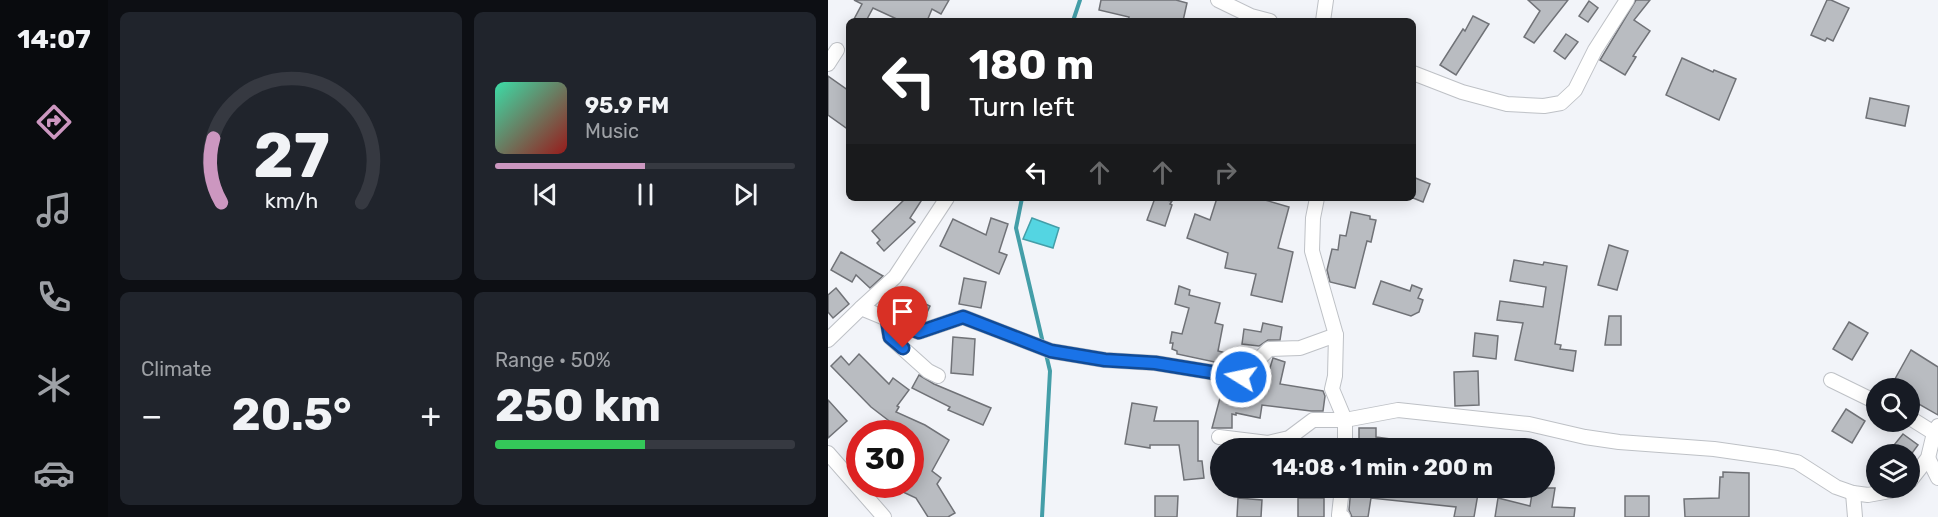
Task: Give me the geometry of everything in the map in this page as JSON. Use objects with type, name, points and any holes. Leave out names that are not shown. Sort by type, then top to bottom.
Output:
[{"type":"street","points":[[1218,0],[1259,18]]},
{"type":"street","points":[[1323,18],[1326,0]]},
{"type":"street","points":[[1416,74],[1462,92],[1508,104],[1544,106],[1561,103],[1575,90],[1595,50],[1627,0]]},
{"type":"street","points":[[828,64],[837,50]]},
{"type":"street","points":[[828,340],[895,277],[945,201]]},
{"type":"street","points":[[1316,201],[1313,218],[1312,251],[1336,335],[1335,376],[1332,389],[1345,420],[1345,438]]},
{"type":"street","points":[[861,308],[919,332],[963,317],[1046,350],[1105,360],[1155,363],[1241,377],[1269,349],[1299,348],[1336,335]]},
{"type":"street","points":[[887,319],[890,337],[928,371],[938,376]]},
{"type":"street","points":[[1831,380],[1866,397]]},
{"type":"street","points":[[1219,437],[1268,443],[1289,438],[1313,420],[1345,420],[1398,410],[1529,424],[1618,442],[1777,458],[1797,462],[1836,487],[1852,493],[1866,495]]},
{"type":"street","points":[[1920,423],[1936,430],[1928,458],[1920,468]]},
{"type":"street","points":[[828,453],[884,517]]},
{"type":"street","points":[[1928,458],[1938,478]]},
{"type":"street","points":[[1852,493],[1855,517]]},
{"type":"street","points":[[1341,498],[1339,515],[1343,517]]},
{"type":"water","points":[[1032,218],[1059,228],[1053,248],[1023,239]]},
{"type":"building","points":[[854,0],[949,0],[941,14],[932,9],[928,18],[895,18],[873,8],[868,18],[855,18],[862,4]]},
{"type":"building","points":[[1101,0],[1176,0],[1187,3],[1184,18],[1129,18],[1099,10]]},
{"type":"building","points":[[1528,0],[1568,0],[1534,43],[1524,37],[1540,11]]},
{"type":"building","points":[[1636,0],[1650,0],[1634,20],[1650,31],[1633,56],[1636,57],[1625,75],[1600,60]]},
{"type":"building","points":[[1827,0],[1849,8],[1833,41],[1827,38],[1825,41],[1811,35]]},
{"type":"building","points":[[1589,1],[1598,8],[1588,22],[1579,16]]},
{"type":"building","points":[[1473,16],[1489,24],[1456,75],[1440,65]]},
{"type":"building","points":[[1566,34],[1578,42],[1565,59],[1554,51]]},
{"type":"building","points":[[1682,58],[1713,72],[1714,70],[1736,79],[1719,120],[1666,95]]},
{"type":"building","points":[[828,76],[846,89],[846,128],[828,115]]},
{"type":"building","points":[[1870,98],[1909,106],[1905,126],[1866,118]]},
{"type":"building","points":[[1416,178],[1430,184],[1423,202],[1416,199]]},
{"type":"building","points":[[903,201],[921,201],[910,218],[915,222],[884,251],[877,243],[880,240],[872,231]]},
{"type":"building","points":[[1154,201],[1172,201],[1165,226],[1147,220]]},
{"type":"building","points":[[1216,201],[1268,201],[1289,207],[1278,248],[1293,252],[1282,302],[1251,295],[1256,274],[1225,268],[1228,253],[1187,238],[1195,214],[1210,220]]},
{"type":"building","points":[[1351,212],[1370,216],[1370,219],[1376,220],[1371,242],[1367,241],[1355,288],[1330,282],[1327,270],[1332,249],[1338,250],[1340,235],[1346,236]]},
{"type":"building","points":[[991,218],[1008,224],[999,252],[1007,255],[999,274],[940,246],[953,219],[986,235]]},
{"type":"building","points":[[1609,245],[1628,251],[1617,290],[1598,285]]},
{"type":"building","points":[[841,252],[883,276],[870,288],[856,275],[852,282],[831,270]]},
{"type":"building","points":[[1514,260],[1567,266],[1555,344],[1561,345],[1560,349],[1576,351],[1573,371],[1515,360],[1523,323],[1497,320],[1500,301],[1543,307],[1546,287],[1510,281]]},
{"type":"building","points":[[964,278],[986,282],[981,308],[959,304]]},
{"type":"building","points":[[1381,281],[1410,291],[1412,285],[1422,289],[1418,298],[1423,300],[1419,312],[1411,316],[1373,304]]},
{"type":"building","points":[[1179,286],[1190,290],[1189,295],[1220,303],[1215,323],[1223,325],[1218,351],[1243,357],[1238,367],[1177,354],[1177,351],[1172,349],[1173,343],[1170,343],[1172,332],[1182,334],[1189,308],[1175,304]]},
{"type":"building","points":[[836,288],[849,304],[833,318],[828,312],[828,295]]},
{"type":"building","points":[[898,291],[930,306],[923,321],[919,322],[889,310]]},
{"type":"building","points":[[1609,316],[1621,316],[1621,345],[1605,345]]},
{"type":"building","points":[[1849,322],[1868,333],[1852,360],[1833,349]]},
{"type":"building","points":[[1263,323],[1282,327],[1280,340],[1268,340],[1259,346],[1242,344],[1244,329],[1261,332]]},
{"type":"building","points":[[1475,333],[1498,336],[1496,359],[1473,356]]},
{"type":"building","points":[[953,337],[975,339],[973,375],[951,373]]},
{"type":"building","points":[[1911,350],[1938,367],[1938,415],[1920,405],[1920,378],[1896,378]]},
{"type":"building","points":[[859,354],[889,384],[893,378],[909,390],[897,406],[899,407],[896,412],[914,420],[888,420],[871,407],[831,366],[841,356],[849,365]]},
{"type":"building","points":[[1273,358],[1285,362],[1280,384],[1323,391],[1325,396],[1323,411],[1262,405],[1260,418],[1236,413],[1236,415],[1232,414],[1232,428],[1212,428],[1224,383],[1240,386],[1248,382],[1264,387]]},
{"type":"building","points":[[1478,371],[1479,405],[1455,406],[1454,372]]},
{"type":"building","points":[[919,375],[934,384],[991,408],[983,425],[948,410],[950,407],[912,388]]},
{"type":"building","points":[[828,400],[846,420],[828,438]]},
{"type":"building","points":[[1132,403],[1157,407],[1154,421],[1198,421],[1198,461],[1202,461],[1204,478],[1184,480],[1179,445],[1150,445],[1150,448],[1125,444]]},
{"type":"building","points":[[1846,409],[1865,421],[1852,443],[1832,431]]},
{"type":"building","points":[[924,425],[949,440],[932,471],[941,478],[937,484],[955,513],[948,517],[928,517],[916,498],[924,498]]},
{"type":"building","points":[[1359,428],[1376,428],[1376,437],[1383,438],[1359,438]]},
{"type":"building","points":[[1903,434],[1917,444],[1895,444]]},
{"type":"building","points":[[1723,472],[1749,473],[1749,517],[1685,517],[1684,499],[1719,498],[1720,477],[1723,477]]},
{"type":"building","points":[[1155,496],[1178,496],[1177,517],[1155,517]]},
{"type":"building","points":[[1625,496],[1649,496],[1649,517],[1625,517]]},
{"type":"building","points":[[1238,498],[1262,500],[1261,517],[1237,517]]},
{"type":"building","points":[[1298,498],[1324,498],[1324,517],[1298,517]]},
{"type":"building","points":[[1350,498],[1371,498],[1368,517],[1352,517],[1349,510]]},
{"type":"building","points":[[1371,498],[1477,498],[1474,517],[1454,517],[1456,507]]},
{"type":"building","points":[[1498,498],[1530,506],[1531,498],[1553,498],[1552,507],[1575,508],[1574,517],[1495,517]]},
{"type":"waterway","points":[[1074,18],[1080,0]]},
{"type":"waterway","points":[[1021,201],[1016,228],[1043,343]]},
{"type":"waterway","points":[[1042,517],[1050,371],[1046,354]]},
{"type":"route","points":[[903,348],[890,337],[887,319],[919,332],[963,317],[1051,351],[1105,360],[1155,363],[1241,377]]}]
